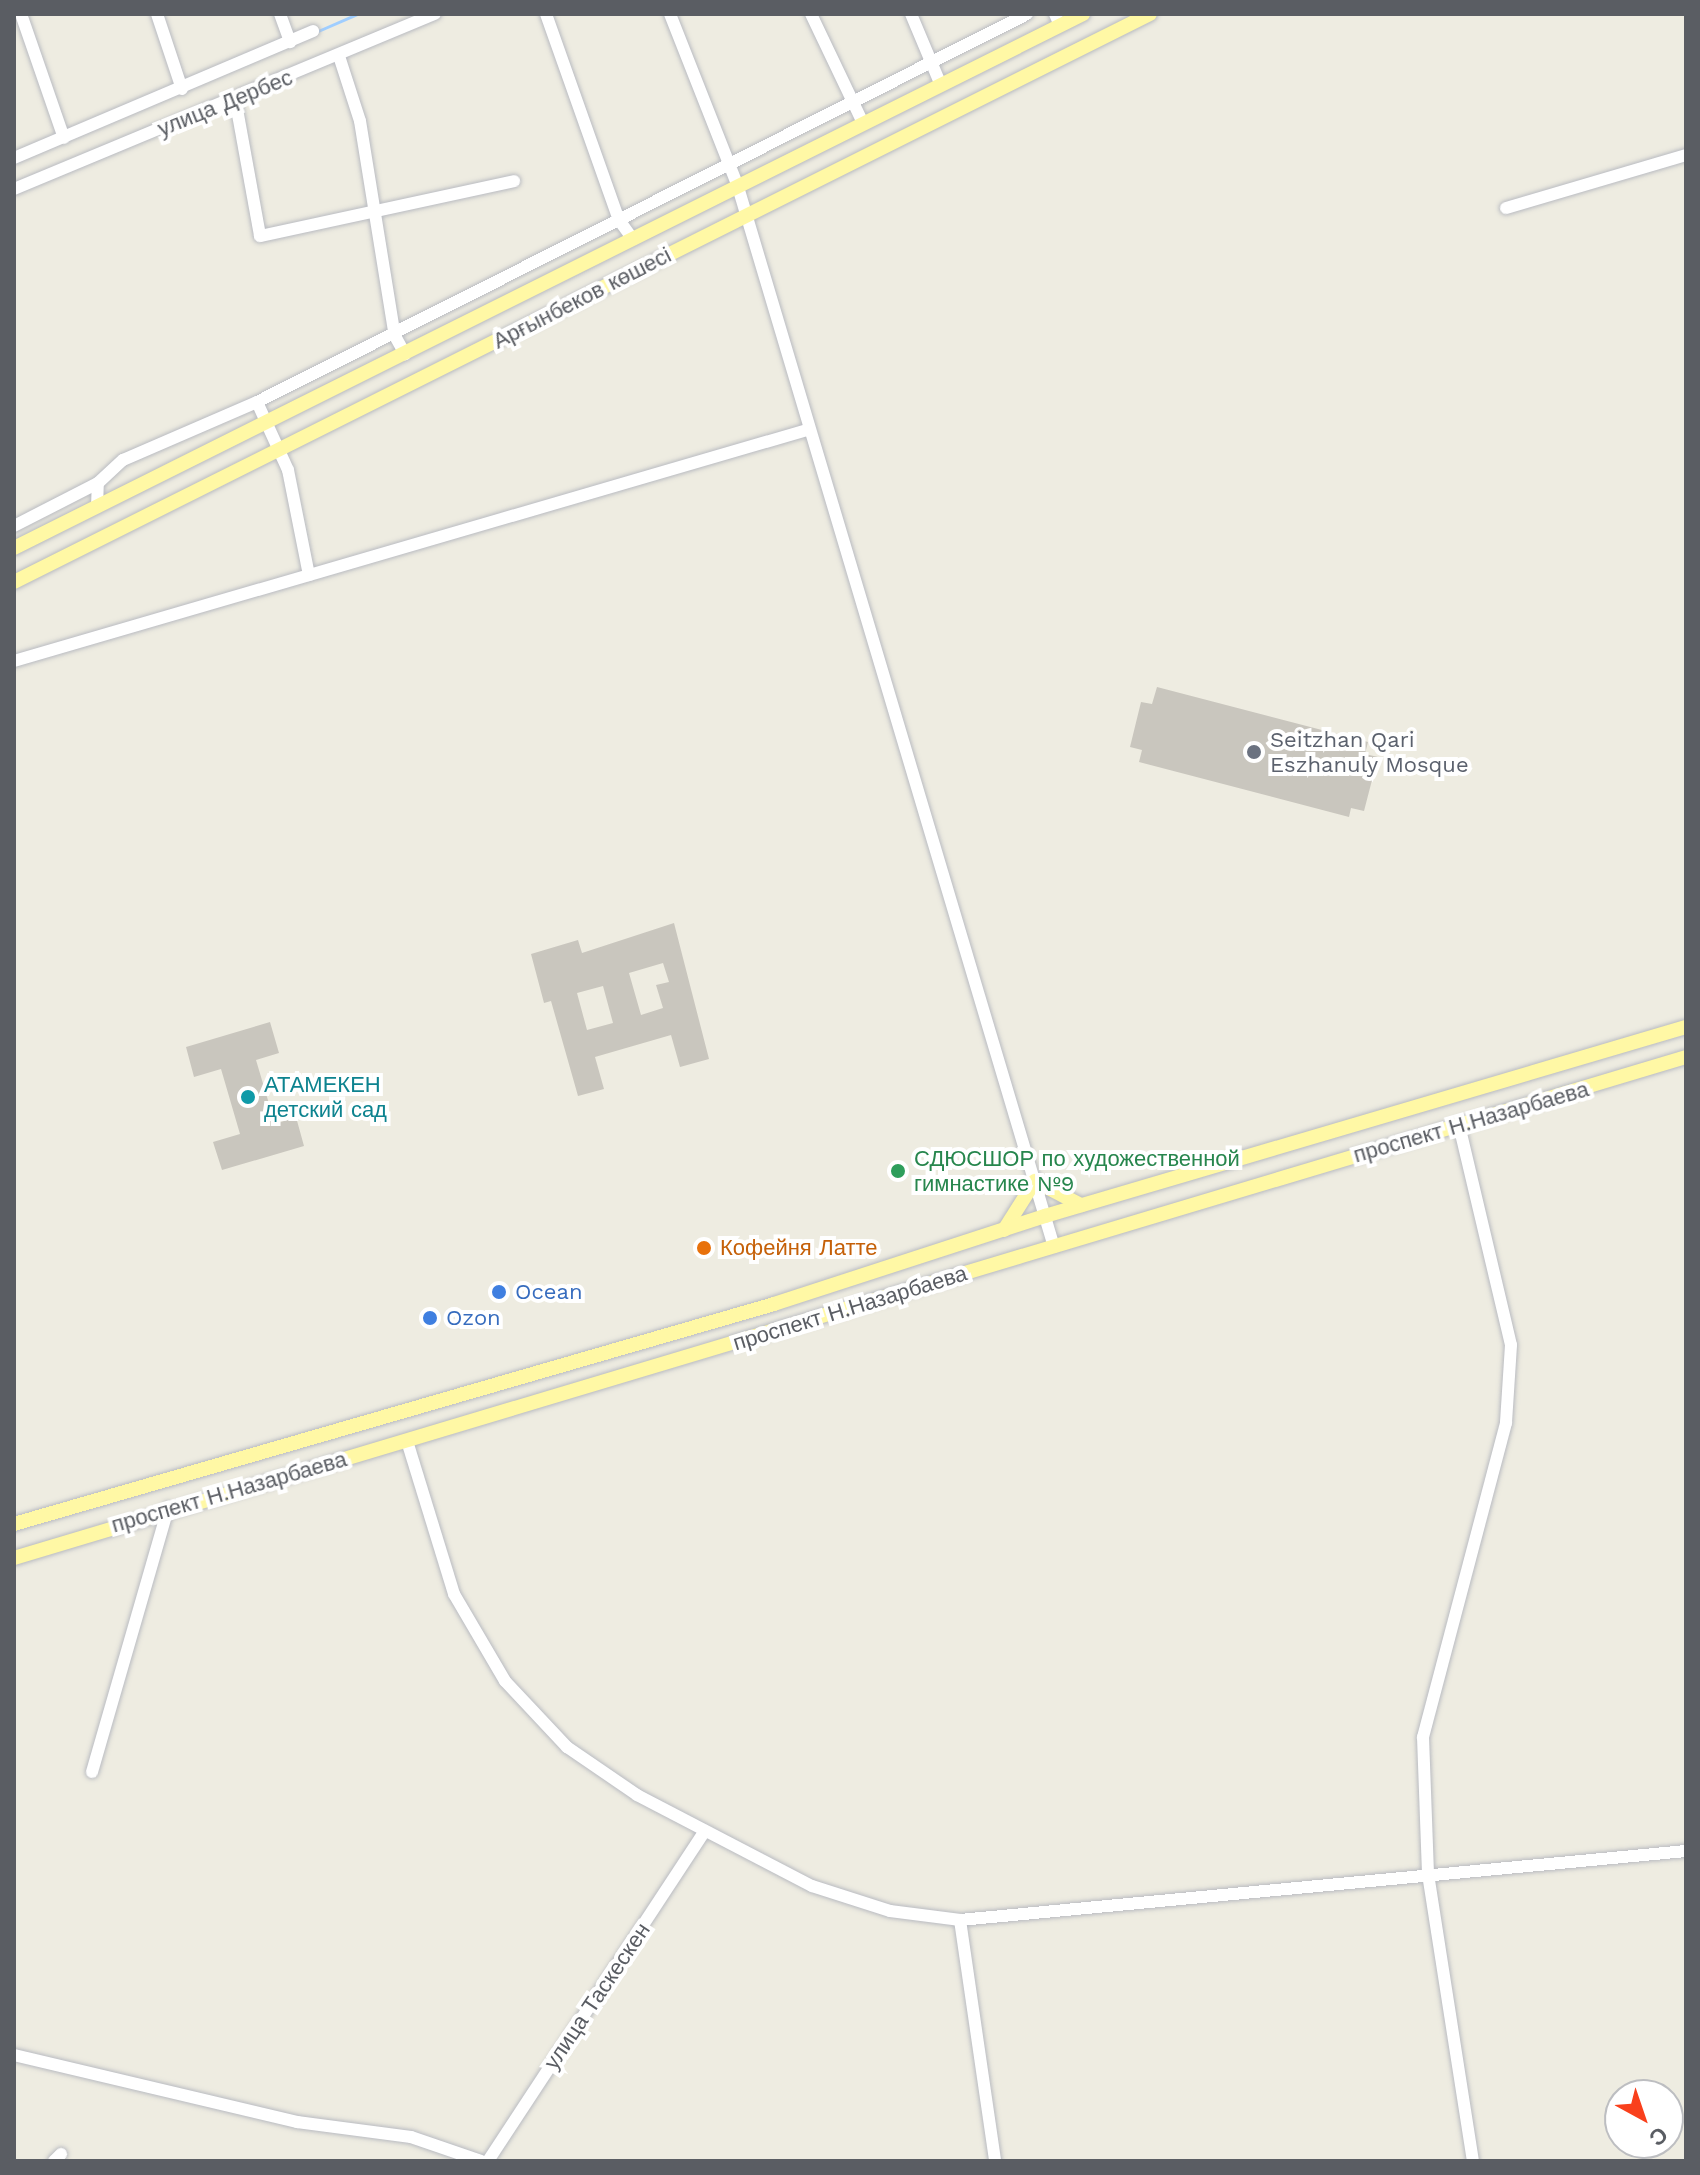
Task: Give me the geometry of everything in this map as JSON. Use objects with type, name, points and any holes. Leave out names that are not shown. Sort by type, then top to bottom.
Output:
[{"type":"main road","name":"Арғынбеков көшесі","points":[[14,548],[738,187],[1058,20],[1083,14]]},
{"type":"main road","name":"Арғынбеков көшесі","points":[[14,582],[1150,14]]},
{"type":"main road","name":"проспект Н.Назарбаева","points":[[14,1524],[774,1304],[1045,1216],[1686,1027]]},
{"type":"main road","name":"проспект Н.Назарбаева","points":[[14,1558],[168,1508],[407,1441],[1686,1057]]},
{"type":"main road","points":[[1003,1230],[1035,1181],[1082,1205]]},
{"type":"street","points":[[21,14],[64,138]]},
{"type":"street","points":[[157,14],[182,89]]},
{"type":"street","points":[[280,14],[290,42]]},
{"type":"street","name":"улица Дербес","points":[[14,189],[435,14]]},
{"type":"street","points":[[546,14],[619,220],[633,239]]},
{"type":"street","points":[[670,14],[738,187],[807,430],[1054,1247]]},
{"type":"street","points":[[811,14],[863,123]]},
{"type":"street","points":[[911,14],[940,83]]},
{"type":"street","points":[[14,526],[98,483],[123,460],[257,402],[395,336],[1027,14]]},
{"type":"street","name":"улица Дербес","points":[[14,158],[313,31]]},
{"type":"street","points":[[339,56],[360,121],[395,336],[405,354]]},
{"type":"street","points":[[235,98],[260,236],[514,181]]},
{"type":"street","points":[[1506,208],[1686,155]]},
{"type":"street","points":[[257,402],[279,449],[309,575]]},
{"type":"street","points":[[14,661],[807,430]]},
{"type":"street","points":[[97,507],[98,483]]},
{"type":"street","points":[[1459,1125],[1511,1345],[1506,1423],[1423,1737],[1428,1874],[1473,2161]]},
{"type":"street","points":[[407,1441],[454,1594],[505,1681],[567,1747],[705,1831],[812,1886],[890,1911],[960,1920],[1686,1851]]},
{"type":"street","points":[[92,1772],[168,1508]]},
{"type":"street","name":"улица Таскескен","points":[[488,2161],[705,1831]]},
{"type":"street","points":[[960,1920],[995,2161]]},
{"type":"street","points":[[14,2055],[297,2122],[411,2137],[481,2161]]},
{"type":"building","name":"Seitzhan Qari Eszhanuly Mosque","points":[[1157,687],[1368,742],[1365,754],[1378,757],[1364,811],[1351,808],[1349,817],[1139,762],[1142,750],[1130,747],[1141,702],[1152,704]]},
{"type":"building","points":[[674,923],[709,1059],[680,1067],[671,1035],[595,1057],[604,1089],[578,1096],[551,1001],[544,1003],[531,954],[578,940],[582,953]],"holes":[[[663,963],[669,982],[656,985],[663,1008],[641,1015],[629,973]],[[603,986],[613,1023],[587,1030],[577,993]]]},
{"type":"building","name":"АТАМЕКЕН детский сад","points":[[270,1022],[279,1053],[256,1060],[275,1124],[296,1117],[304,1146],[222,1170],[213,1142],[240,1134],[221,1069],[194,1077],[186,1047]]},
{"type":"waterway","points":[[318,31],[357,14]]},
{"type":"place","name":"Seitzhan Qari Eszhanuly Mosque","points":[[1254,752]]},
{"type":"place","name":"АТАМЕКЕН детский сад","points":[[248,1097]]},
{"type":"place","name":"СДЮСШОР по художественной гимнастике №9","points":[[898,1171]]},
{"type":"place","name":"Кофейня Латте","points":[[704,1248]]},
{"type":"place","name":"Ocean","points":[[499,1292]]},
{"type":"place","name":"Ozon","points":[[430,1318]]}]
